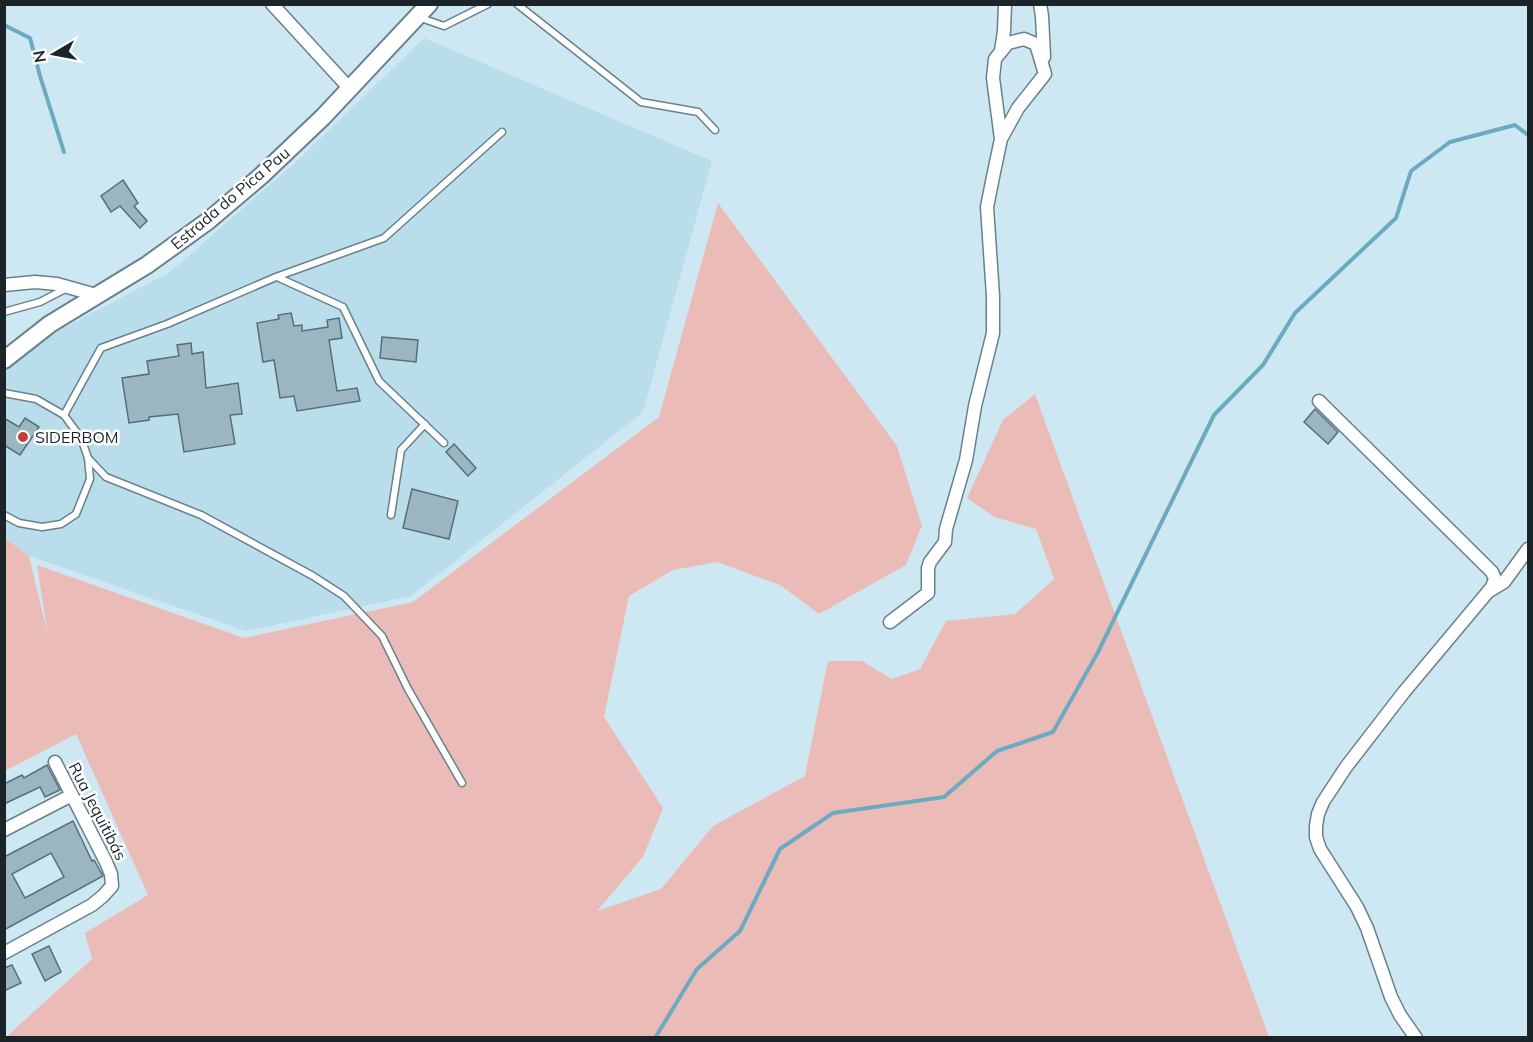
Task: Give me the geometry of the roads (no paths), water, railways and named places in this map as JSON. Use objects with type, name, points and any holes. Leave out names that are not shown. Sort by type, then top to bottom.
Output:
[{"type":"main road","name":"Estrada do Pica Pau","points":[[4,360],[50,324],[147,265],[208,221],[261,176],[323,117],[429,4]]},
{"type":"street","points":[[272,4],[350,89]]},
{"type":"street","points":[[1000,53],[1005,4]]},
{"type":"street","points":[[890,622],[928,592],[930,561],[945,542],[946,529],[966,460],[975,406],[993,333],[987,207],[1001,139],[1018,108],[1045,74],[1040,4]]},
{"type":"street","points":[[1001,139],[993,78],[996,59],[1000,53],[1008,43],[1024,39],[1036,44],[1045,74]]},
{"type":"street","points":[[4,285],[35,282],[57,284],[96,296]]},
{"type":"street","points":[[1319,401],[1493,573],[1495,582],[1404,692],[1346,767],[1323,802],[1318,814],[1316,837],[1320,849],[1357,908],[1367,928],[1391,997],[1400,1016],[1416,1038]]},
{"type":"street","points":[[1489,591],[1504,582],[1528,549]]},
{"type":"street","name":"Rua Jequitibás","points":[[4,953],[85,909],[112,886],[111,874],[55,762]]},
{"type":"street","points":[[4,830],[72,795]]},
{"type":"lane","points":[[417,17],[444,26],[488,4]]},
{"type":"lane","points":[[517,4],[641,102],[698,112],[715,130]]},
{"type":"lane","points":[[64,415],[101,348],[168,324],[276,277],[384,238],[502,132]]},
{"type":"lane","points":[[276,277],[343,307],[379,381],[444,443]]},
{"type":"lane","points":[[4,312],[40,302],[68,288]]},
{"type":"lane","points":[[4,393],[36,399],[64,415],[81,438],[88,458],[90,478],[76,514],[62,524],[42,527],[19,523],[4,515]]},
{"type":"lane","points":[[391,515],[401,450],[425,424]]},
{"type":"lane","points":[[88,458],[106,477],[201,515],[344,596],[382,636],[408,689],[462,783]]},
{"type":"waterway","points":[[4,25],[30,38],[64,152]]},
{"type":"waterway","points":[[655,1038],[697,969],[740,931],[780,849],[833,813],[944,797],[997,751],[1053,732],[1097,654],[1214,415],[1263,365],[1295,313],[1396,218],[1411,171],[1450,142],[1515,125],[1528,135]]},
{"type":"place","name":"SIDERBOM","points":[[23,437]]}]
